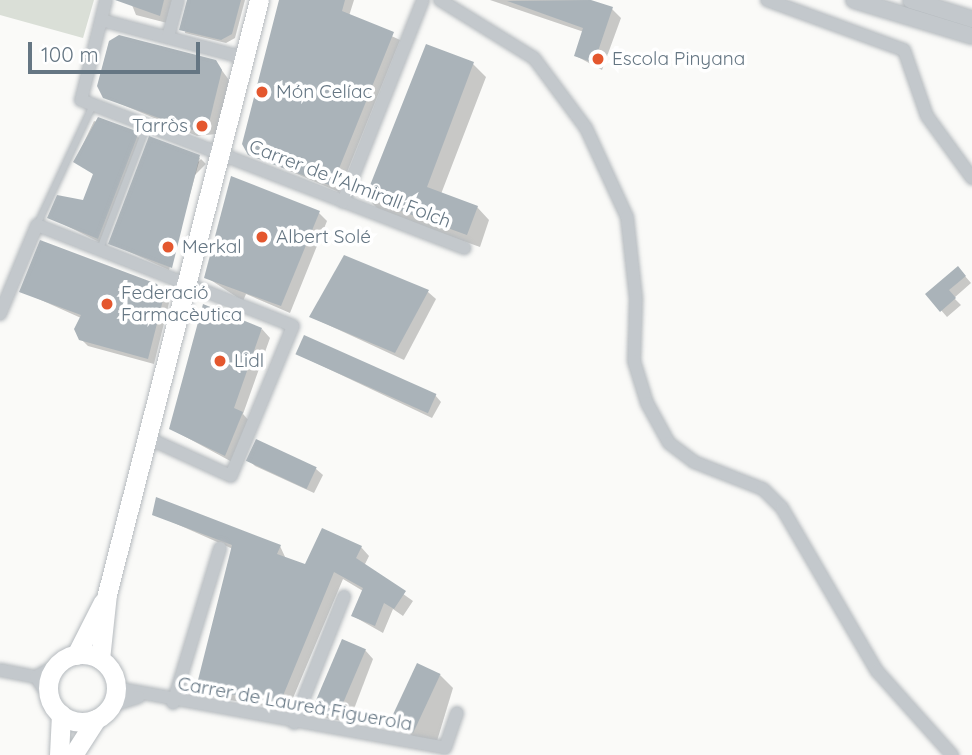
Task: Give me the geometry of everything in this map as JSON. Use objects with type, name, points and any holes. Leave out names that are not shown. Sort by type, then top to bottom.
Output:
[{"type":"main road","points":[[73,755],[114,697],[100,659],[107,594],[259,0]]},
{"type":"main road","points":[[59,755],[61,714],[49,696],[50,678],[68,659],[107,594]]},
{"type":"main road","points":[[68,659],[100,659]]},
{"type":"main road","points":[[61,714],[96,719]]},
{"type":"street","points":[[87,102],[106,0]]},
{"type":"street","points":[[168,37],[178,0]]},
{"type":"street","points":[[343,202],[423,0]]},
{"type":"street","points":[[440,0],[534,58],[586,128],[627,217],[635,265],[634,361],[669,443],[694,461],[763,489],[782,508],[877,671],[952,755]]},
{"type":"street","points":[[766,0],[904,50],[927,116],[972,178]]},
{"type":"street","points":[[854,0],[972,36]]},
{"type":"street","points":[[911,0],[972,19]]},
{"type":"street","points":[[101,20],[245,58]]},
{"type":"street","name":"Carrer de l'Almirall Folch","points":[[87,102],[464,248]]},
{"type":"street","points":[[0,314],[37,225],[293,326],[231,476],[148,438]]},
{"type":"street","points":[[173,703],[220,548]]},
{"type":"street","points":[[294,723],[344,597]]},
{"type":"street","points":[[0,670],[36,677],[68,659]]},
{"type":"street","points":[[36,677],[49,696]]},
{"type":"street","name":"Carrer de Laureà Figuerola","points":[[114,697],[139,697]]},
{"type":"street","name":"Carrer de Laureà Figuerola","points":[[114,697],[139,697],[445,748],[457,713]]},
{"type":"lane","points":[[37,225],[87,102]]},
{"type":"lane","points":[[100,249],[147,126]]},
{"type":"shaded area","points":[[0,0],[94,0],[83,38],[0,15]]},
{"type":"building","points":[[115,0],[164,0],[160,16]]},
{"type":"building","points":[[187,0],[241,0],[232,34],[221,40],[179,30]]},
{"type":"building","points":[[279,0],[345,0],[342,11],[394,32],[332,186],[248,155],[242,144]]},
{"type":"building","points":[[591,0],[613,7],[594,63],[574,56],[583,28],[507,1]]},
{"type":"building","points":[[119,35],[216,60],[222,70],[208,127],[198,132],[103,98],[97,86],[109,41]]},
{"type":"building","points":[[426,44],[474,62],[427,187],[478,206],[467,235],[365,198]]},
{"type":"building","points":[[98,117],[139,132],[98,239],[47,218],[57,195],[83,200],[93,174],[73,162]]},
{"type":"building","points":[[149,136],[200,155],[172,268],[108,244]]},
{"type":"building","name":"Albert Solé","points":[[231,176],[320,211],[281,306],[204,278]]},
{"type":"building","name":"Federació Farmacèutica","points":[[40,240],[157,284],[164,296],[148,359],[79,340],[74,329],[81,315],[19,292]]},
{"type":"building","points":[[344,255],[429,290],[395,353],[309,317]]},
{"type":"building","points":[[958,266],[966,276],[949,290],[956,298],[940,312],[925,294]]},
{"type":"building","name":"Lidl","points":[[203,304],[262,328],[234,408],[243,412],[225,456],[169,429]]},
{"type":"building","points":[[304,335],[436,394],[428,413],[295,354]]},
{"type":"building","points":[[256,439],[317,467],[307,489],[246,461]]},
{"type":"building","points":[[156,497],[281,545],[277,554],[305,564],[322,528],[362,546],[356,558],[406,591],[394,609],[384,603],[375,626],[351,616],[363,588],[334,572],[280,703],[196,688],[232,545],[152,515]]},
{"type":"building","points":[[342,639],[366,649],[336,719],[312,709]]},
{"type":"building","points":[[417,663],[441,674],[413,733],[390,722]]},
{"type":"place","name":"Escola Pinyana","points":[[598,59]]},
{"type":"place","name":"Món Celíac","points":[[262,92]]},
{"type":"place","name":"Tarròs","points":[[202,126]]},
{"type":"place","name":"Albert Solé","points":[[262,237]]},
{"type":"place","name":"Merkal","points":[[168,247]]},
{"type":"place","name":"Federació Farmacèutica","points":[[107,304]]},
{"type":"place","name":"Lidl","points":[[220,361]]}]
